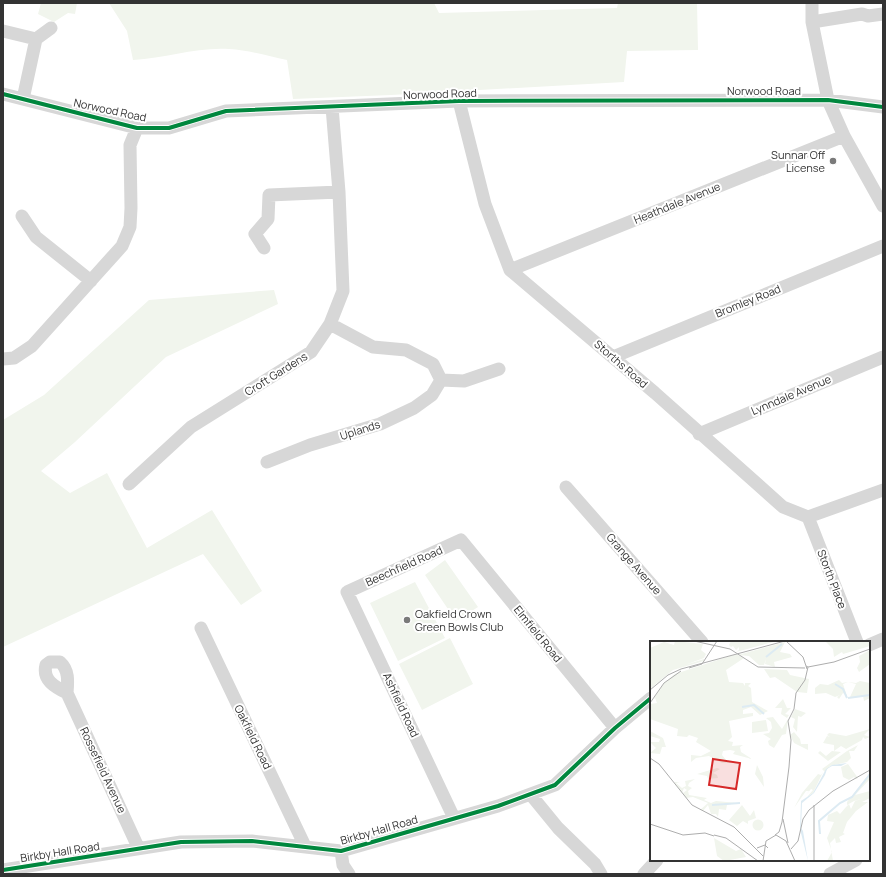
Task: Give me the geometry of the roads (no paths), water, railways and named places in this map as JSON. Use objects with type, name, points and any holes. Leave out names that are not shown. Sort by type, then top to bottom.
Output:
[{"type":"street","points":[[812,3],[812,22],[828,100],[844,136],[883,206]]},
{"type":"street","points":[[812,22],[862,14],[868,16],[883,14]]},
{"type":"street","points":[[23,99],[36,39],[51,28]]},
{"type":"street","points":[[3,31],[36,39]]},
{"type":"street","name":"Norwood Road","points":[[3,94],[137,128],[169,128],[226,111],[459,101],[828,100],[883,107]]},
{"type":"street","name":"Storths Road","points":[[459,101],[486,204],[510,270],[613,357],[783,507],[808,517]]},
{"type":"street","name":"Croft Gardens","points":[[129,484],[191,427],[311,352],[330,324],[343,291],[339,192],[332,107]]},
{"type":"street","name":"Norwood Road","points":[[3,360],[14,358],[32,346],[122,246],[130,227],[130,145],[137,128]]},
{"type":"street","name":"Heathdale Avenue","points":[[510,270],[844,136]]},
{"type":"street","points":[[264,248],[255,234],[268,219],[269,195],[339,192]]},
{"type":"street","points":[[22,216],[36,237],[91,281]]},
{"type":"street","name":"Bromley Road","points":[[613,357],[883,246]]},
{"type":"street","points":[[330,324],[373,347],[406,350],[433,364],[441,380],[464,381],[499,369]]},
{"type":"street","name":"Lynndale Avenue","points":[[699,434],[883,357]]},
{"type":"street","name":"Uplands","points":[[267,462],[310,445],[380,424],[414,408],[432,395],[441,380]]},
{"type":"street","name":"Grange Avenue","points":[[566,487],[701,641]]},
{"type":"street","points":[[808,517],[883,490]]},
{"type":"street","name":"Storth Place","points":[[808,517],[857,641]]},
{"type":"street","name":"Beechfield Road","points":[[347,592],[461,540]]},
{"type":"street","name":"Elmfield Road","points":[[461,540],[615,728]]},
{"type":"street","name":"Ashfield Road","points":[[347,592],[454,818]]},
{"type":"street","name":"Oakfield Road","points":[[201,628],[305,846]]},
{"type":"street","points":[[870,645],[883,639]]},
{"type":"street","name":"Rossefield Avenue","points":[[67,693],[138,847]]},
{"type":"street","name":"Birkby Hall Road","points":[[3,870],[99,855],[138,847],[181,842],[252,841],[341,851],[531,795],[555,785],[615,728],[650,699]]},
{"type":"street","points":[[531,795],[558,828],[595,864],[601,874]]},
{"type":"street","points":[[341,851],[343,865],[348,874]]},
{"type":"street","points":[[644,874],[656,861]]},
{"type":"street","points":[[830,874],[854,861]]},
{"type":"place","name":"Sunnar Off License","points":[[833,161]]},
{"type":"place","name":"Oakfield Crown Green Bowls Club","points":[[407,620]]}]
